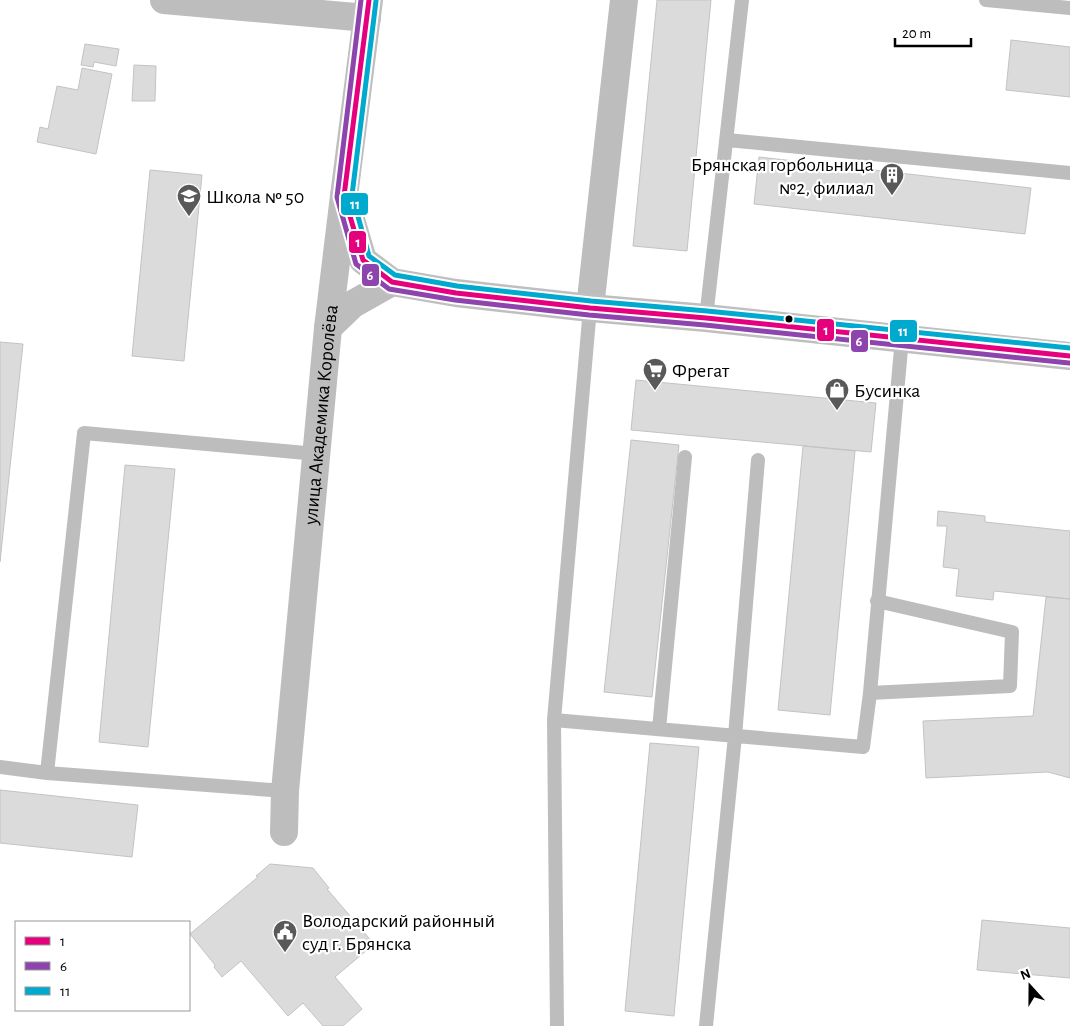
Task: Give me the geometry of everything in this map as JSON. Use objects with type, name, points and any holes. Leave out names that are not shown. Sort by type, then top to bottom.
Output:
[{"type":"main road","name":"улица Академика Королёва","points":[[344,196],[368,9]]},
{"type":"main road","points":[[344,196],[363,260],[392,282],[456,293],[590,308],[706,318],[1070,356]]},
{"type":"street","points":[[164,0],[368,9]]},
{"type":"street","points":[[590,308],[624,0]]},
{"type":"street","name":"улица Академика Королёва","points":[[284,832],[286,791],[328,328],[344,196]]},
{"type":"street","points":[[328,328],[353,304],[392,282]]},
{"type":"lane","points":[[706,318],[742,0]]},
{"type":"lane","points":[[986,0],[1070,8]]},
{"type":"lane","points":[[727,140],[1070,174]]},
{"type":"lane","points":[[557,1026],[554,720],[590,308]]},
{"type":"lane","points":[[554,720],[863,747],[870,693],[902,338]]},
{"type":"lane","points":[[47,773],[84,433],[317,454]]},
{"type":"lane","points":[[659,729],[685,457]]},
{"type":"lane","points":[[706,1026],[735,736],[758,460]]},
{"type":"lane","points":[[870,693],[1010,686],[1012,632],[877,601]]},
{"type":"lane","points":[[0,767],[47,773],[286,791]]},
{"type":"building","points":[[657,0],[711,0],[687,251],[633,246]]},
{"type":"building","points":[[1011,40],[1070,47],[1070,97],[1006,90]]},
{"type":"building","points":[[85,44],[119,49],[116,66],[94,62],[93,67],[81,65]]},
{"type":"building","points":[[134,65],[156,66],[155,101],[132,101]]},
{"type":"building","points":[[82,68],[112,74],[96,154],[37,142],[40,127],[48,129],[57,86],[78,90]]},
{"type":"building","name":"Брянская горбольница №2, филиал","points":[[759,157],[1031,188],[1025,234],[754,204]]},
{"type":"building","points":[[150,170],[202,175],[184,361],[132,356]]},
{"type":"building","points":[[0,342],[23,344],[0,562]]},
{"type":"building","points":[[636,380],[876,403],[871,452],[631,430]]},
{"type":"building","points":[[631,440],[679,445],[652,697],[604,692]]},
{"type":"building","points":[[803,446],[855,451],[830,715],[778,710]]},
{"type":"building","points":[[125,465],[175,469],[148,747],[99,742]]},
{"type":"building","points":[[938,511],[985,516],[985,522],[1070,531],[1070,599],[994,591],[993,600],[956,596],[959,569],[943,567],[947,526],[937,526]]},
{"type":"building","points":[[1046,597],[1070,599],[1070,778],[1048,772],[926,778],[923,721],[1033,716]]},
{"type":"building","points":[[650,743],[699,747],[674,1016],[625,1011]]},
{"type":"building","points":[[0,790],[138,805],[132,857],[0,843]]},
{"type":"building","name":"Володарский районный суд г. Брянска","points":[[270,864],[313,868],[329,888],[327,889],[374,944],[335,977],[362,1009],[343,1026],[323,1026],[303,1003],[288,1016],[241,961],[222,977],[214,967],[215,965],[190,934],[258,877],[256,876]]},
{"type":"building","points":[[982,920],[1070,928],[1070,978],[977,970]]},
{"type":"transit line","name":"6","points":[[361,0],[337,197],[356,264],[389,289],[455,300],[589,315],[705,325],[1069,363]]},
{"type":"transit line","name":"1","points":[[369,0],[344,196],[363,260],[392,282],[456,293],[590,308],[706,318],[1070,356]]},
{"type":"transit line","name":"11","points":[[376,1],[352,195],[369,256],[395,275],[457,286],[591,301],[1070,348]]},
{"type":"place","name":"Брянская горбольница №2, филиал","points":[[892,196]]},
{"type":"place","name":"Школа № 50","points":[[189,217]]},
{"type":"place","name":"Фрегат","points":[[655,391]]},
{"type":"place","name":"Бусинка","points":[[837,411]]},
{"type":"place","name":"Володарский районный суд г. Брянска","points":[[285,953]]}]
